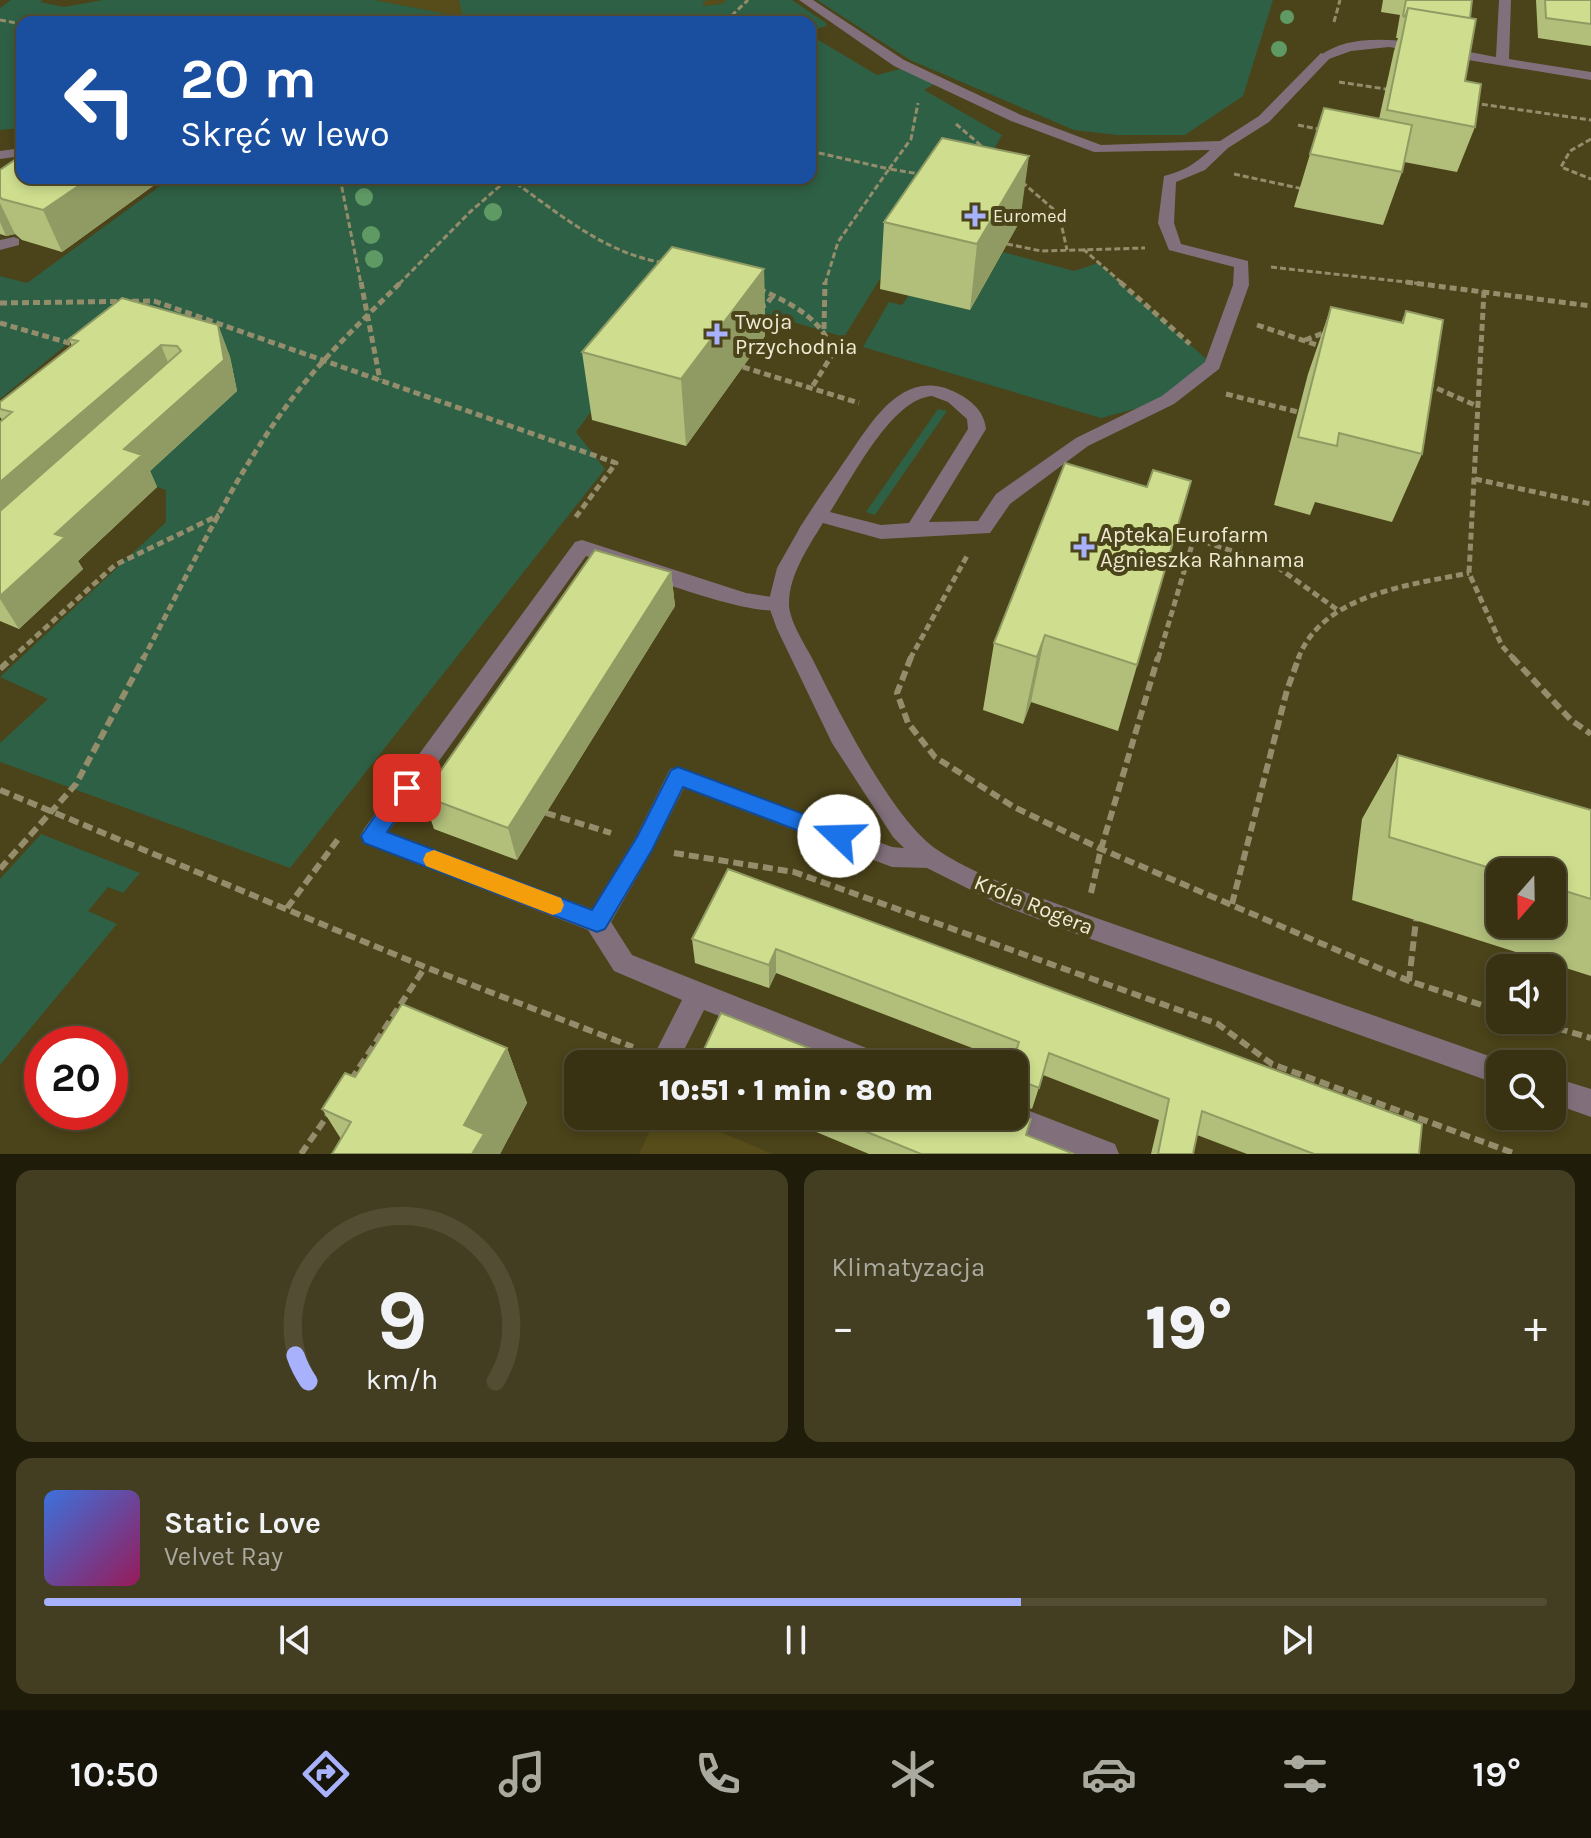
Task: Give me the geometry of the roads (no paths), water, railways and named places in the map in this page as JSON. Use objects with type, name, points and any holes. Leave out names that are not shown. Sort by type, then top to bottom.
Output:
[{"type":"street","points":[[805,0],[899,63],[1016,118],[1099,149],[1223,145]]},
{"type":"street","points":[[1502,62],[1505,0]]},
{"type":"street","points":[[814,522],[881,532],[983,528],[1003,499],[1082,442],[1168,400],[1213,365],[1241,285],[1242,264],[1174,247],[1166,223],[1169,179],[1182,177],[1200,167],[1223,145],[1264,119],[1326,56],[1349,47],[1389,43],[1591,76]]},
{"type":"street","points":[[839,1050],[623,963],[597,922],[372,836],[582,547],[746,600],[778,604],[787,568],[887,413],[899,400],[929,389],[949,395],[976,417],[977,429],[915,529]]},
{"type":"street","name":"Króla Rogera","points":[[778,604],[787,629],[840,737],[901,830],[929,858],[1008,896],[1083,925],[1486,1067]]},
{"type":"street","points":[[597,922],[644,844],[678,776],[892,857],[929,858]]},
{"type":"street","points":[[670,1050],[698,995]]},
{"type":"street","points":[[1566,1095],[1591,1103]]},
{"type":"street","points":[[1028,1124],[1105,1154]]},
{"type":"place","name":"Euromed","points":[[975,216]]},
{"type":"place","name":"Twoja Przychodnia","points":[[717,334]]},
{"type":"place","name":"Apteka Eurofarm Agnieszka Rahnama","points":[[1084,547]]}]
